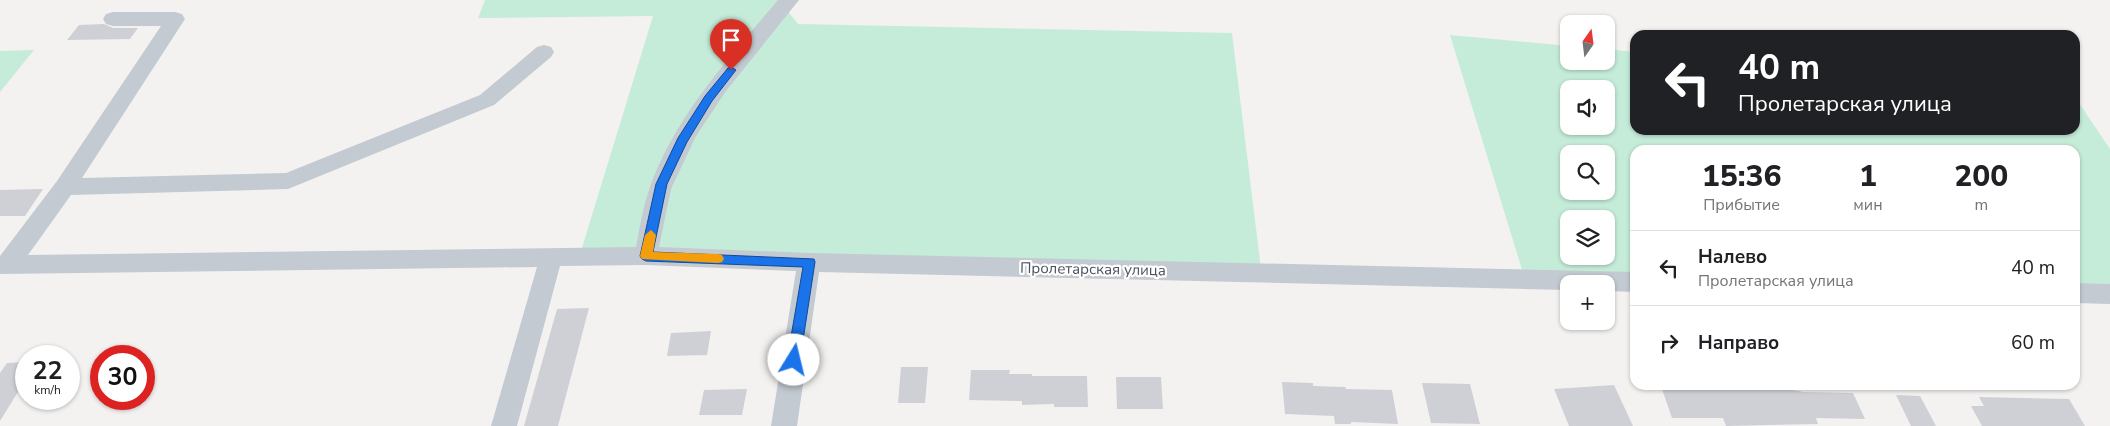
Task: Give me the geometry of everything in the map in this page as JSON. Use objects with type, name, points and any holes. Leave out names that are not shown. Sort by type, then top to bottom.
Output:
[{"type":"street","points":[[646,256],[662,184],[682,141],[708,99],[789,0]]},
{"type":"street","points":[[4,265],[64,188],[175,20],[113,19]]},
{"type":"street","points":[[64,188],[288,181],[487,100],[544,52]]},
{"type":"street","name":"Пролетарская улица","points":[[4,265],[646,256],[809,262],[1630,282]]},
{"type":"street","points":[[504,426],[550,257]]},
{"type":"street","points":[[784,426],[809,262]]},
{"type":"street","points":[[2080,293],[2110,294]]},
{"type":"green space","points":[[485,0],[783,0],[648,202],[635,250],[581,251],[653,16],[478,18]]},
{"type":"green space","points":[[786,9],[798,24],[1232,33],[1261,269],[655,250],[670,182],[710,103]]},
{"type":"green space","points":[[1450,35],[1560,45],[1560,70],[1615,70],[1615,50],[1630,51],[1630,135],[2080,135],[2080,104],[2110,149],[2110,287],[2080,286],[2080,145],[1630,145],[1630,276],[1523,273]]},
{"type":"green space","points":[[34,50],[0,92],[0,51]]},
{"type":"building","points":[[104,24],[113,28],[138,28],[130,39],[67,40],[79,25]]},
{"type":"building","points":[[43,189],[25,216],[0,216],[0,190]]},
{"type":"building","points":[[589,308],[558,426],[524,426],[557,309]]},
{"type":"building","points":[[711,331],[707,355],[667,356],[671,333]]},
{"type":"building","points":[[7,363],[15,363],[15,397],[0,421],[0,373]]},
{"type":"building","points":[[901,367],[928,367],[925,403],[898,403]]},
{"type":"building","points":[[971,370],[1010,370],[1009,374],[1032,374],[1032,376],[1087,376],[1088,407],[1054,407],[1054,404],[1022,405],[1022,401],[969,400]]},
{"type":"building","points":[[1116,377],[1161,377],[1163,409],[1117,409]]},
{"type":"building","points":[[1282,382],[1313,383],[1313,386],[1345,387],[1346,389],[1392,390],[1398,424],[1351,422],[1351,424],[1335,424],[1334,416],[1285,414]]},
{"type":"building","points":[[1422,383],[1470,384],[1480,424],[1431,423]]},
{"type":"building","points":[[1614,385],[1633,426],[1569,426],[1554,389]]},
{"type":"building","points":[[747,389],[742,415],[699,415],[704,390]]},
{"type":"building","points":[[1662,390],[1792,390],[1853,393],[1865,419],[1816,418],[1818,424],[1726,426],[1723,418],[1672,418]]},
{"type":"building","points":[[1896,395],[1920,396],[1936,426],[1911,426]]},
{"type":"building","points":[[1979,397],[2069,399],[2085,426],[1982,426],[1971,406],[1984,406]]},
{"type":"slow traffic","points":[[651,235],[646,256],[718,259]]},
{"type":"route","points":[[731,70],[708,99],[682,141],[662,184],[646,256],[809,262],[794,360]]}]
